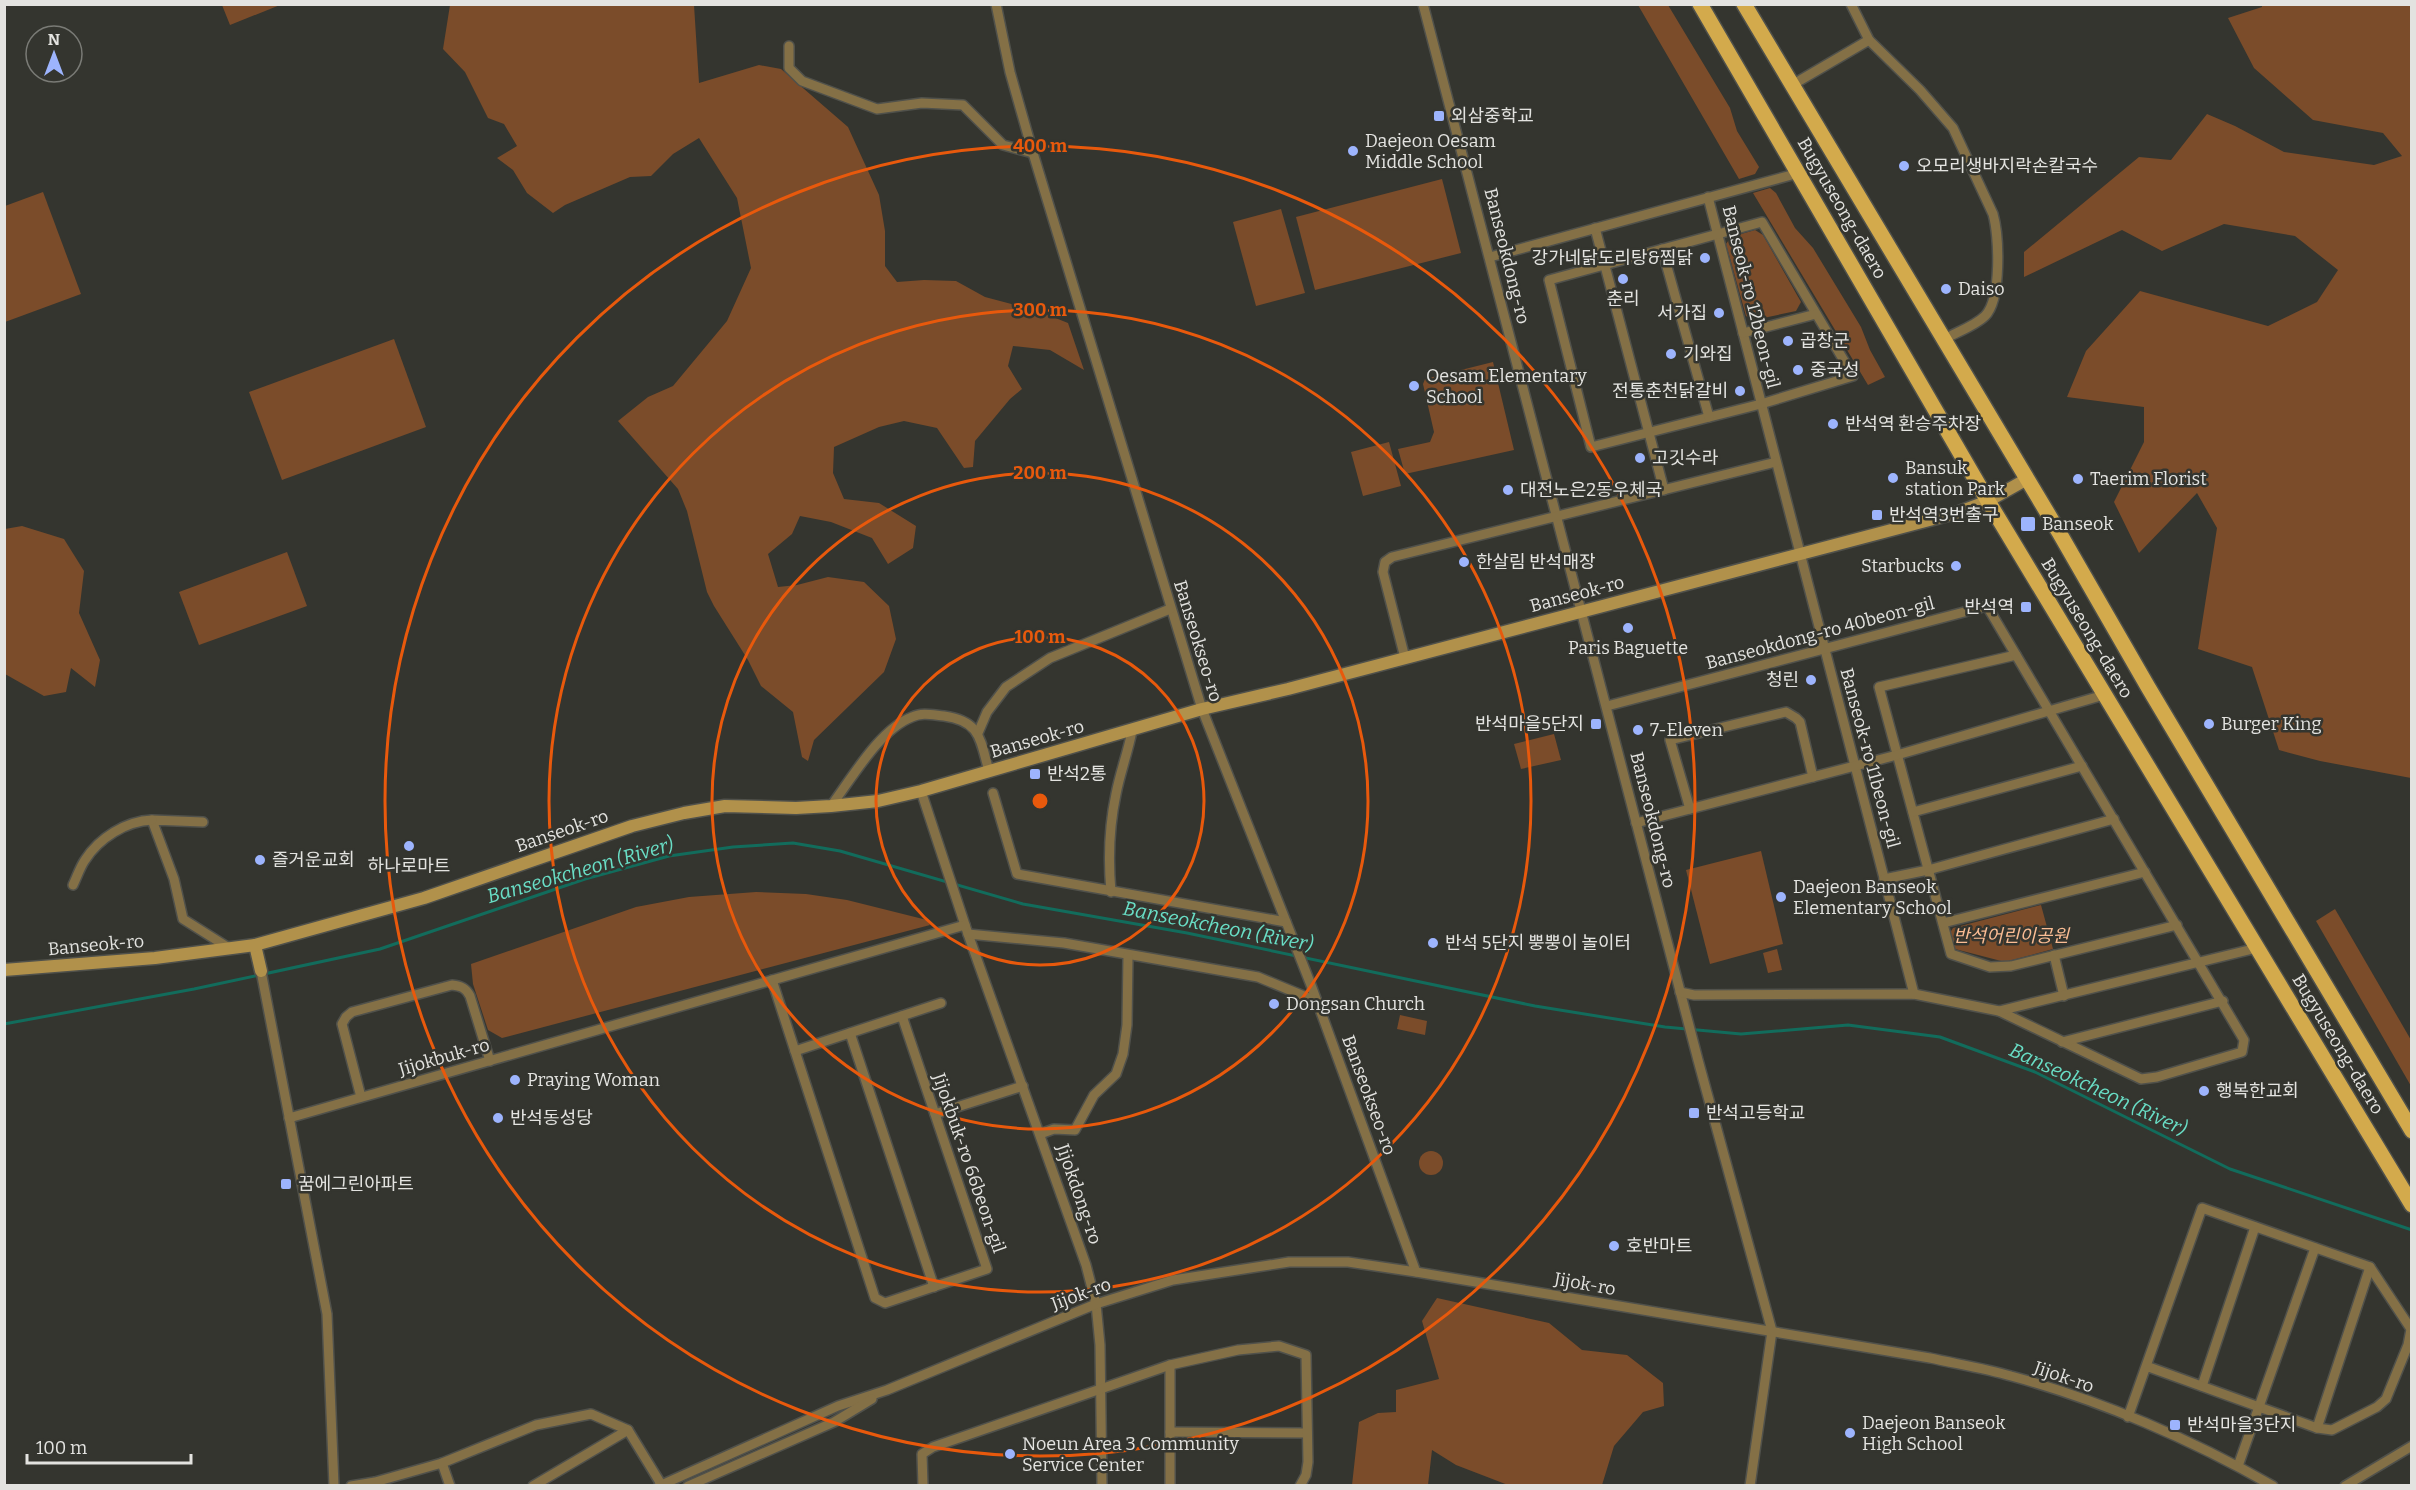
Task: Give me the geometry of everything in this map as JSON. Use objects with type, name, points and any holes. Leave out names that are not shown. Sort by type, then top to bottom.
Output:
[{"type":"main road","name":"Bugyuseong-daero","points":[[1700,4],[1988,501],[2409,1200]]},
{"type":"main road","name":"Bugyuseong-daero","points":[[1744,4],[2412,1131]]},
{"type":"street","name":"Banseokseo-ro","points":[[996,4],[1010,72],[1033,153],[1202,709],[1311,984],[1416,1272]]},
{"type":"street","name":"Banseokdong-ro","points":[[1423,4],[1680,992],[1772,1331]]},
{"type":"street","points":[[1851,4],[1869,40],[1920,90],[1953,128],[1993,214],[1998,247],[1993,304],[1985,316],[1944,339]]},
{"type":"street","points":[[1792,85],[1869,40]]},
{"type":"street","points":[[789,46],[789,68],[802,81],[877,109],[922,103],[963,105],[1003,145],[1033,153]]},
{"type":"street","name":"Banseok-ro 12beon-gil","points":[[1490,256],[1799,173]]},
{"type":"street","name":"Banseok-ro 12beon-gil","points":[[1708,197],[1800,552]]},
{"type":"street","name":"Banseok-ro 12beon-gil","points":[[1718,234],[1762,222],[1853,376],[1761,404]]},
{"type":"street","points":[[1595,228],[1664,490]]},
{"type":"street","points":[[1718,234],[1549,280],[1591,447],[1761,404]]},
{"type":"street","points":[[1662,249],[1709,417]]},
{"type":"street","points":[[1743,333],[1816,314]]},
{"type":"street","points":[[1405,658],[1383,572],[1385,562],[1392,557],[1776,462]]},
{"type":"street","name":"Banseok-ro","points":[[4,970],[155,958],[255,945],[424,898],[632,826],[684,813],[725,806],[796,808],[831,806],[878,801],[921,791],[1202,709],[1956,513],[1988,501],[2027,479]]},
{"type":"street","name":"Banseok-ro 11beon-gil","points":[[1800,552],[1914,994]]},
{"type":"street","name":"Banseokdong-ro 40beon-gil","points":[[1607,706],[1987,606],[2200,963]]},
{"type":"street","points":[[978,733],[987,712],[1006,687],[1032,669],[1050,658],[1170,609]]},
{"type":"street","points":[[2016,655],[1879,687],[1951,954],[1990,967],[2011,966],[2177,925]]},
{"type":"street","points":[[1636,823],[1897,755],[2104,695]]},
{"type":"street","points":[[1690,809],[1671,740],[1786,712],[1800,722],[1813,777]]},
{"type":"street","points":[[831,806],[873,750],[891,730],[911,717],[925,714],[964,719],[978,733],[989,771]]},
{"type":"street","points":[[1111,892],[1108,863],[1112,822],[1116,792],[1132,731]]},
{"type":"street","points":[[1913,812],[2082,766]]},
{"type":"street","name":"Jijokdong-ro","points":[[921,791],[967,930],[1086,1265],[1096,1304],[1100,1345],[1102,1485]]},
{"type":"street","points":[[993,793],[1017,874],[1288,926]]},
{"type":"street","points":[[1884,879],[1928,870],[2114,819]]},
{"type":"street","points":[[152,820],[174,879],[183,919],[229,948]]},
{"type":"street","points":[[73,885],[86,859],[110,834],[140,821],[203,822]]},
{"type":"street","points":[[1943,923],[2145,872]]},
{"type":"street","points":[[967,930],[1064,943],[1258,977],[1316,1001]]},
{"type":"street","name":"Jijokbuk-ro","points":[[289,1118],[772,980],[967,930]]},
{"type":"street","points":[[255,945],[327,1314],[334,1485]]},
{"type":"street","points":[[1999,1011],[2257,948]]},
{"type":"street","points":[[1040,1134],[1054,1129],[1076,1130],[1094,1095],[1116,1074],[1123,1054],[1127,1025],[1128,956]]},
{"type":"street","points":[[2054,956],[2064,996]]},
{"type":"street","points":[[1680,992],[1694,995],[1914,994],[1999,1011],[2141,1079],[2157,1077],[2242,1052],[2244,1040],[2200,963]]},
{"type":"street","name":"Jijokbuk-ro 66beon-gil","points":[[772,980],[875,1298],[885,1303],[987,1269],[902,1016]]},
{"type":"street","points":[[360,1097],[342,1024],[352,1012],[452,985],[460,986],[467,990],[470,996],[490,1061]]},
{"type":"street","points":[[2062,1042],[2223,1001]]},
{"type":"street","points":[[795,1051],[941,1003]]},
{"type":"street","points":[[850,1033],[934,1287]]},
{"type":"street","points":[[935,1114],[1023,1086]]},
{"type":"street","points":[[2128,1417],[2146,1366],[2202,1208],[2370,1268],[2411,1329],[2408,1345],[2386,1399],[2377,1407],[2332,1430],[2317,1428],[2146,1366]]},
{"type":"street","points":[[2202,1386],[2255,1227]]},
{"type":"street","points":[[2238,1466],[2316,1248]]},
{"type":"street","name":"Jijok-ro","points":[[660,1485],[838,1406],[886,1390],[1096,1304],[1173,1280],[1289,1262],[1348,1262],[1416,1272],[1930,1358],[2011,1376],[2128,1417],[2238,1466],[2273,1485]]},
{"type":"street","points":[[2317,1428],[2370,1268]]},
{"type":"street","points":[[1749,1485],[1772,1331]]},
{"type":"street","points":[[923,1485],[922,1454],[933,1447],[1170,1365],[1238,1350],[1279,1346],[1306,1354],[1308,1462],[1306,1475],[1300,1485]]},
{"type":"street","points":[[1170,1365],[1170,1485]]},
{"type":"street","name":"Jijok-ro","points":[[688,1485],[834,1422],[886,1390]]},
{"type":"street","points":[[351,1485],[375,1484],[442,1463],[536,1425],[591,1414],[628,1430],[660,1485]]},
{"type":"street","points":[[533,1485],[628,1430]]},
{"type":"street","points":[[1170,1432],[1307,1433]]},
{"type":"street","points":[[2345,1485],[2412,1446]]},
{"type":"street","points":[[442,1463],[450,1485]]},
{"type":"green space","points":[[222,5],[280,5],[230,25]]},
{"type":"green space","points":[[450,5],[694,5],[699,83],[759,65],[781,69],[848,127],[879,195],[885,231],[885,266],[897,282],[956,281],[985,297],[1038,311],[1068,323],[1084,370],[1050,350],[1013,346],[1008,366],[1022,389],[1010,399],[975,441],[973,467],[964,468],[937,428],[904,421],[879,427],[834,447],[833,473],[844,499],[879,503],[916,526],[913,548],[888,564],[872,538],[831,522],[800,516],[792,534],[768,554],[778,587],[828,577],[864,582],[889,606],[896,639],[884,672],[814,740],[808,761],[802,757],[793,712],[761,686],[707,592],[687,511],[678,489],[618,421],[648,397],[673,386],[727,321],[751,268],[737,198],[699,138],[673,154],[651,176],[630,177],[565,205],[553,213],[527,193],[513,170],[497,158],[517,146],[504,124],[488,118],[465,72],[443,49]]},
{"type":"green space","points":[[1638,5],[1668,5],[1730,108],[1737,131],[1759,167],[1755,174],[1739,179]]},
{"type":"green space","points":[[2262,5],[2411,5],[2411,778],[2320,761],[2279,750],[2252,667],[2198,649],[2217,528],[2197,493],[2139,553],[2114,502],[2144,442],[2144,407],[2067,397],[2086,351],[2140,291],[2268,326],[2317,302],[2338,270],[2295,236],[2224,224],[2162,251],[2122,230],[2024,277],[2024,252],[2139,157],[2171,160],[2207,114],[2284,152],[2374,165],[2402,156],[2383,133],[2313,120],[2254,68],[2228,18],[2262,7]]},
{"type":"green space","points":[[1442,179],[1461,253],[1315,290],[1296,217]]},
{"type":"green space","points":[[1770,188],[1776,193],[1795,228],[1813,248],[1861,327],[1870,350],[1885,377],[1868,385],[1753,193]]},
{"type":"green space","points":[[43,192],[81,294],[5,322],[5,206]]},
{"type":"green space","points":[[1281,209],[1305,293],[1256,306],[1233,222]]},
{"type":"green space","points":[[1755,230],[1763,235],[1801,302],[1796,311],[1754,320],[1746,316],[1726,244],[1731,237]]},
{"type":"green space","points":[[394,339],[426,427],[282,480],[249,392]]},
{"type":"green space","points":[[1493,362],[1514,450],[1405,474],[1398,449],[1430,442],[1434,432],[1423,384],[1425,379]]},
{"type":"green space","points":[[1389,442],[1401,486],[1363,496],[1351,452]]},
{"type":"green space","points":[[22,526],[64,539],[84,571],[79,613],[100,660],[95,687],[71,668],[66,692],[44,696],[5,674],[5,529]]},
{"type":"green space","points":[[287,552],[307,606],[199,645],[179,592]]},
{"type":"green space","points":[[1554,734],[1561,760],[1521,769],[1514,744]]},
{"type":"green space","points":[[1761,851],[1783,944],[1710,964],[1686,870]]},
{"type":"green space","points":[[756,892],[806,894],[847,900],[927,920],[930,925],[502,1038],[488,1030],[473,984],[471,964],[636,907],[689,897]]},
{"type":"green space","name":"반석어린이공원","points":[[2041,905],[2053,949],[2005,962],[1955,949],[1950,933],[1953,928]]},
{"type":"green space","points":[[2335,909],[2411,1040],[2411,1086],[2316,921]]},
{"type":"green space","points":[[1777,949],[1782,970],[1768,973],[1763,953]]},
{"type":"green space","points":[[1400,1015],[1427,1021],[1425,1035],[1397,1029]]},
{"type":"green space","points":[[1431,1151],[1436,1152],[1442,1158],[1442,1168],[1436,1174],[1431,1175],[1426,1174],[1420,1168],[1419,1163],[1420,1158],[1426,1152]]},
{"type":"green space","points":[[1437,1298],[1549,1323],[1582,1350],[1627,1355],[1663,1383],[1664,1406],[1643,1412],[1614,1446],[1602,1485],[1508,1485],[1456,1465],[1432,1450],[1428,1485],[1352,1485],[1359,1422],[1378,1413],[1396,1412],[1396,1390],[1439,1379],[1422,1321]]},
{"type":"waterway","name":"Banseokcheon (River)","points":[[4,1024],[194,989],[380,949],[585,879],[669,856],[733,847],[793,843],[840,851],[1023,904],[1187,933],[1535,1006],[1665,1027],[1741,1034],[1848,1025],[1940,1037],[2035,1072],[2230,1169],[2412,1230]]},
{"type":"place","name":"외삼중학교","points":[[1439,116]]},
{"type":"place","name":"Daejeon Oesam Middle School","points":[[1353,151]]},
{"type":"place","name":"오모리생바지락손칼국수","points":[[1904,166]]},
{"type":"place","name":"강가네닭도리탕&찜닭","points":[[1705,258]]},
{"type":"place","name":"춘리","points":[[1623,279]]},
{"type":"place","name":"Daiso","points":[[1946,289]]},
{"type":"place","name":"서가집","points":[[1719,313]]},
{"type":"place","name":"곱창군","points":[[1788,341]]},
{"type":"place","name":"기와집","points":[[1671,354]]},
{"type":"place","name":"중국성","points":[[1798,370]]},
{"type":"place","name":"Oesam Elementary School","points":[[1414,386]]},
{"type":"place","name":"전통춘천닭갈비","points":[[1740,391]]},
{"type":"place","name":"반석역 환승주차장","points":[[1833,424]]},
{"type":"place","name":"고깃수라","points":[[1640,458]]},
{"type":"place","name":"Bansuk station Park","points":[[1893,478]]},
{"type":"place","name":"Taerim Florist","points":[[2078,479]]},
{"type":"place","name":"대전노은2동우체국","points":[[1508,490]]},
{"type":"place","name":"반석역3번출구","points":[[1877,515]]},
{"type":"place","name":"Banseok","points":[[2028,524]]},
{"type":"place","name":"한살림 반석매장","points":[[1464,562]]},
{"type":"place","name":"Starbucks","points":[[1956,566]]},
{"type":"place","name":"반석역","points":[[2026,607]]},
{"type":"place","name":"Paris Baguette","points":[[1628,628]]},
{"type":"place","name":"청린","points":[[1811,680]]},
{"type":"place","name":"반석마을5단지","points":[[1596,724]]},
{"type":"place","name":"Burger King","points":[[2209,724]]},
{"type":"place","name":"7-Eleven","points":[[1638,730]]},
{"type":"place","name":"반석2통","points":[[1035,774]]},
{"type":"place","name":"하나로마트","points":[[409,846]]},
{"type":"place","name":"즐거운교회","points":[[260,860]]},
{"type":"place","name":"Daejeon Banseok Elementary School","points":[[1781,897]]},
{"type":"place","name":"반석 5단지 뿡뿡이 놀이터","points":[[1433,943]]},
{"type":"place","name":"Dongsan Church","points":[[1274,1004]]},
{"type":"place","name":"Praying Woman","points":[[515,1080]]},
{"type":"place","name":"행복한교회","points":[[2204,1091]]},
{"type":"place","name":"반석고등학교","points":[[1694,1113]]},
{"type":"place","name":"반석동성당","points":[[498,1118]]},
{"type":"place","name":"꿈에그린아파트","points":[[286,1184]]},
{"type":"place","name":"호반마트","points":[[1614,1246]]},
{"type":"place","name":"반석마을3단지","points":[[2175,1425]]},
{"type":"place","name":"Daejeon Banseok High School","points":[[1850,1433]]},
{"type":"place","name":"Noeun Area 3 Community Service Center","points":[[1010,1454]]}]
